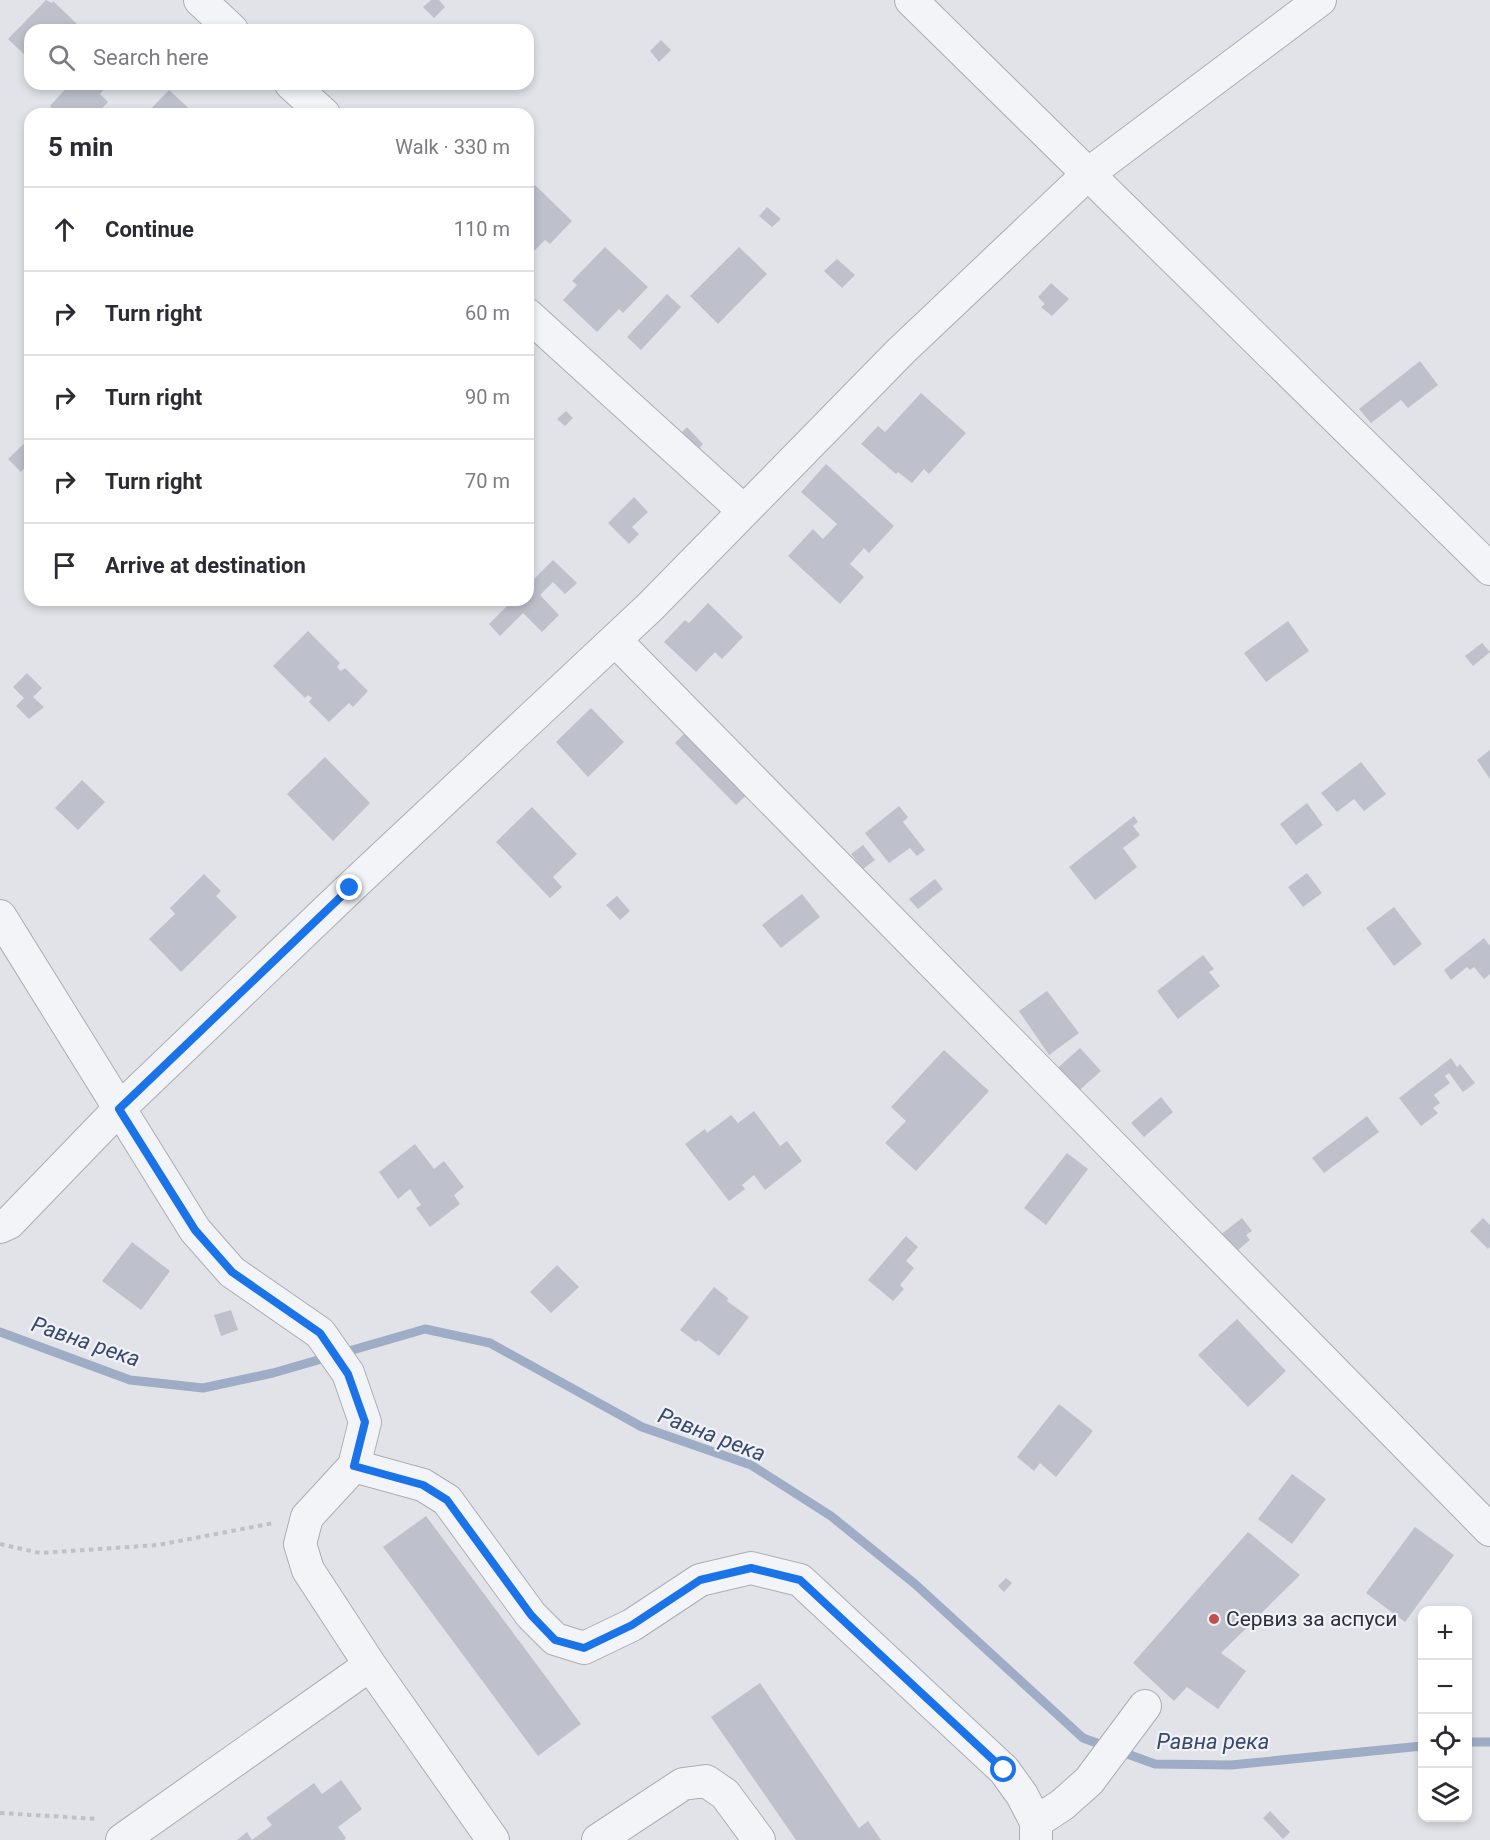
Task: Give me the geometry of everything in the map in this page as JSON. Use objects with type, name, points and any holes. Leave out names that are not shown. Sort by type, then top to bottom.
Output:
[{"type":"street","points":[[200,0],[226,24]]},
{"type":"street","points":[[911,0],[1490,569]]},
{"type":"street","points":[[0,1227],[9,1223],[119,1109],[350,888],[615,640],[901,351],[1088,174],[1320,0]]},
{"type":"street","points":[[298,90],[317,108]]},
{"type":"street","points":[[534,320],[744,511]]},
{"type":"street","points":[[615,640],[1490,1530]]},
{"type":"street","points":[[0,916],[195,1230],[232,1272],[322,1336],[348,1374],[365,1422],[354,1466],[307,1517],[300,1544],[308,1570],[370,1665],[493,1840]]},
{"type":"street","points":[[354,1466],[423,1485],[447,1500],[539,1623],[555,1640],[584,1648],[632,1625],[700,1580],[751,1568],[800,1580],[1004,1770],[1023,1795],[1036,1831],[1089,1781],[1145,1706]]},
{"type":"street","points":[[122,1840],[370,1665]]},
{"type":"street","points":[[598,1840],[684,1784],[706,1781],[725,1794],[759,1840]]},
{"type":"path","points":[[0,1544],[40,1553],[158,1545],[307,1517]]},
{"type":"path","points":[[0,1813],[147,1822]]},
{"type":"building","points":[[46,0],[52,3],[53,1],[77,24],[24,24],[24,54],[8,39]]},
{"type":"building","points":[[431,0],[439,0],[445,7],[434,18],[423,7]]},
{"type":"building","points":[[661,40],[671,50],[659,62],[650,51]]},
{"type":"building","points":[[65,90],[103,90],[100,94],[108,102],[102,108],[52,108],[50,106]]},
{"type":"building","points":[[169,90],[188,108],[152,108]]},
{"type":"building","points":[[534,186],[572,221],[550,244],[545,240],[534,251]]},
{"type":"building","points":[[767,207],[781,219],[772,227],[759,216]]},
{"type":"building","points":[[605,247],[648,287],[623,313],[619,309],[597,332],[563,300],[577,285],[572,281]]},
{"type":"building","points":[[739,247],[767,274],[718,324],[690,296]]},
{"type":"building","points":[[837,259],[855,275],[842,288],[824,271]]},
{"type":"building","points":[[1051,283],[1069,299],[1052,316],[1041,307],[1045,304],[1038,297]]},
{"type":"building","points":[[667,294],[681,307],[641,350],[627,337]]},
{"type":"building","points":[[1420,361],[1438,385],[1408,408],[1401,400],[1371,423],[1359,409]]},
{"type":"building","points":[[921,393],[966,433],[929,474],[924,469],[912,483],[898,472],[896,474],[861,444],[878,426],[885,432]]},
{"type":"building","points":[[566,411],[573,418],[565,426],[557,419]]},
{"type":"building","points":[[687,427],[703,444],[682,466],[665,450]]},
{"type":"building","points":[[24,444],[24,469],[21,472],[8,459]]},
{"type":"building","points":[[826,464],[894,526],[869,553],[864,548],[850,564],[864,577],[840,604],[788,556],[813,529],[823,539],[837,524],[801,492]]},
{"type":"building","points":[[634,497],[648,512],[632,527],[639,534],[629,544],[608,523]]},
{"type":"building","points":[[553,560],[577,583],[565,594],[553,582],[540,595],[559,615],[542,632],[523,613],[500,636],[489,624],[507,606],[534,606],[534,579]]},
{"type":"building","points":[[708,603],[743,637],[722,659],[715,652],[696,672],[664,642],[685,620],[689,623]]},
{"type":"building","points":[[1288,621],[1309,651],[1266,682],[1244,653]]},
{"type":"building","points":[[308,631],[340,663],[337,667],[341,671],[345,668],[368,691],[353,707],[349,703],[329,722],[309,702],[312,698],[308,695],[305,698],[273,666]]},
{"type":"building","points":[[1482,643],[1490,652],[1473,666],[1465,656]]},
{"type":"building","points":[[27,673],[42,688],[33,697],[44,707],[29,719],[16,706],[24,698],[13,687]]},
{"type":"building","points":[[591,708],[624,742],[588,777],[556,742]]},
{"type":"building","points":[[693,725],[754,788],[736,805],[675,743]]},
{"type":"building","points":[[1490,750],[1490,779],[1477,760]]},
{"type":"building","points":[[325,757],[370,803],[333,841],[287,794]]},
{"type":"building","points":[[1361,762],[1386,794],[1364,811],[1354,799],[1337,812],[1321,793]]},
{"type":"building","points":[[82,780],[105,802],[78,830],[55,808]]},
{"type":"building","points":[[1307,803],[1323,825],[1296,845],[1280,824]]},
{"type":"building","points":[[899,806],[908,817],[903,822],[925,850],[917,856],[910,848],[889,863],[865,833]]},
{"type":"building","points":[[532,807],[577,854],[553,877],[562,887],[550,898],[496,842]]},
{"type":"building","points":[[1134,816],[1138,822],[1133,826],[1140,835],[1123,848],[1137,867],[1095,900],[1069,867]]},
{"type":"building","points":[[863,845],[875,860],[863,869],[851,854]]},
{"type":"building","points":[[1307,873],[1322,893],[1303,907],[1288,887]]},
{"type":"building","points":[[204,874],[221,891],[216,896],[237,917],[181,972],[149,939],[175,914],[170,908]]},
{"type":"building","points":[[935,879],[943,889],[918,909],[909,899]]},
{"type":"building","points":[[802,894],[820,917],[781,948],[762,925]]},
{"type":"building","points":[[617,896],[630,911],[620,920],[606,905]]},
{"type":"building","points":[[1394,907],[1422,944],[1394,966],[1366,928]]},
{"type":"building","points":[[1484,938],[1490,946],[1490,974],[1484,979],[1474,967],[1470,970],[1467,967],[1451,980],[1444,970]]},
{"type":"building","points":[[1203,955],[1214,969],[1209,972],[1220,986],[1178,1019],[1157,991]]},
{"type":"building","points":[[1047,991],[1079,1033],[1049,1055],[1019,1011]]},
{"type":"building","points":[[1080,1048],[1101,1071],[1075,1094],[1053,1072]]},
{"type":"building","points":[[944,1050],[989,1091],[916,1171],[885,1143],[906,1121],[891,1107]]},
{"type":"building","points":[[1451,1058],[1457,1067],[1460,1064],[1475,1083],[1463,1092],[1449,1073],[1445,1076],[1450,1083],[1434,1095],[1440,1103],[1433,1108],[1438,1113],[1421,1126],[1399,1098]]},
{"type":"building","points":[[1161,1097],[1173,1112],[1144,1137],[1131,1123]]},
{"type":"building","points":[[754,1111],[780,1146],[787,1141],[802,1161],[765,1190],[754,1175],[742,1185],[745,1189],[729,1201],[685,1144],[705,1129],[707,1133],[731,1115],[738,1123]]},
{"type":"building","points":[[1367,1116],[1379,1132],[1324,1173],[1312,1158]]},
{"type":"building","points":[[415,1144],[434,1169],[444,1161],[464,1187],[454,1195],[460,1204],[430,1227],[416,1208],[421,1205],[410,1189],[398,1199],[379,1172]]},
{"type":"building","points":[[1067,1153],[1088,1169],[1046,1225],[1024,1208]]},
{"type":"building","points":[[1242,1218],[1252,1231],[1246,1235],[1250,1240],[1238,1250],[1234,1245],[1225,1251],[1215,1239]]},
{"type":"building","points":[[1483,1218],[1490,1225],[1490,1247],[1488,1249],[1470,1231]]},
{"type":"building","points":[[906,1236],[918,1247],[906,1261],[914,1268],[900,1285],[904,1289],[893,1301],[868,1280]]},
{"type":"building","points":[[132,1242],[170,1271],[141,1310],[102,1281]]},
{"type":"building","points":[[557,1265],[579,1287],[551,1313],[530,1292]]},
{"type":"building","points":[[714,1287],[728,1298],[727,1301],[749,1317],[719,1356],[680,1330]]},
{"type":"building","points":[[231,1310],[238,1330],[221,1336],[214,1315]]},
{"type":"building","points":[[1237,1319],[1286,1371],[1248,1407],[1198,1355]]},
{"type":"building","points":[[1059,1404],[1093,1431],[1056,1477],[1040,1463],[1034,1471],[1017,1457]]},
{"type":"building","points":[[1292,1474],[1326,1499],[1292,1544],[1258,1519]]},
{"type":"building","points":[[426,1516],[581,1724],[538,1756],[383,1547]]},
{"type":"building","points":[[1415,1527],[1454,1555],[1405,1622],[1366,1593]]},
{"type":"building","name":"Сервиз за аспуси","points":[[1248,1532],[1300,1575],[1221,1653],[1246,1671],[1218,1709],[1187,1687],[1174,1701],[1133,1663]]},
{"type":"building","points":[[1006,1578],[1012,1583],[1004,1592],[998,1586]]},
{"type":"building","points":[[760,1683],[859,1828],[868,1821],[881,1840],[796,1840],[711,1717]]},
{"type":"building","points":[[341,1780],[362,1809],[338,1827],[346,1838],[344,1840],[252,1840],[272,1825],[266,1818],[314,1783],[322,1794]]},
{"type":"building","points":[[1270,1811],[1290,1832],[1283,1839],[1263,1818]]},
{"type":"building","points":[[247,1832],[252,1840],[237,1840]]},
{"type":"waterway","name":"Равна река","points":[[0,1332],[130,1380],[203,1388],[273,1373],[425,1329],[490,1343],[642,1427],[751,1465],[831,1516],[915,1584],[1083,1738],[1155,1764],[1231,1765],[1418,1746]]},
{"type":"waterway","name":"Равна река","points":[[1472,1742],[1490,1742]]},
{"type":"place","name":"Сервиз за аспуси","points":[[1214,1619]]},
{"type":"route","points":[[350,888],[119,1109],[195,1230],[232,1272],[320,1333],[348,1374],[365,1422],[354,1466],[423,1485],[447,1500],[531,1615],[555,1640],[584,1648],[632,1625],[700,1580],[751,1568],[800,1580],[1004,1770]]}]
